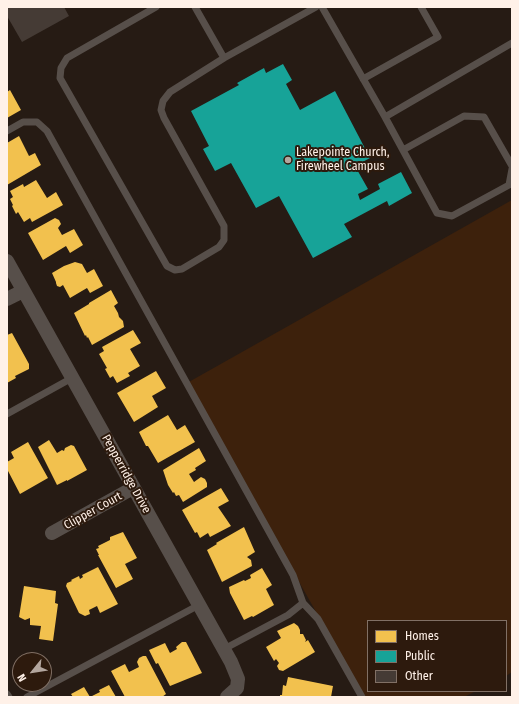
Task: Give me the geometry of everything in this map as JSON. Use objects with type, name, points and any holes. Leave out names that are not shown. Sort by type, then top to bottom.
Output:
[{"type":"street","name":"Pepperridge Drive","points":[[7,261],[224,649],[238,679],[232,693]]},
{"type":"street","points":[[7,299],[23,291]]},
{"type":"street","name":"Clipper Court","points":[[52,533],[133,488]]},
{"type":"lane","points":[[156,7],[67,58],[61,68],[60,78],[167,266],[175,270],[182,269],[219,247],[224,240],[224,226],[164,118],[162,110],[163,100],[170,92],[224,58],[316,7]]},
{"type":"lane","points":[[195,7],[224,58]]},
{"type":"lane","points":[[322,7],[385,117],[437,213],[452,216],[509,185],[512,169]]},
{"type":"lane","points":[[363,79],[438,37],[421,7]]},
{"type":"lane","points":[[385,117],[512,43]]},
{"type":"lane","points":[[403,150],[464,116],[484,117],[512,166]]},
{"type":"lane","points":[[7,131],[23,122],[37,122],[47,131],[293,575],[304,603],[318,619],[362,697]]},
{"type":"lane","points":[[7,414],[72,378]]},
{"type":"lane","points":[[224,649],[288,615],[304,603]]},
{"type":"lane","points":[[27,697],[199,605]]},
{"type":"shaded area","points":[[512,200],[512,672],[507,675],[507,620],[367,620],[367,692],[474,692],[464,697],[364,697],[187,383]]},
{"type":"building: Homes","points":[[10,90],[21,110],[7,118],[7,92]]},
{"type":"building: Homes","points":[[19,136],[29,156],[35,153],[41,165],[7,185],[7,143]]},
{"type":"building: Homes","points":[[36,180],[47,198],[56,192],[63,205],[32,222],[30,218],[24,222],[18,212],[16,214],[12,206],[13,205],[10,199],[13,197],[10,191],[23,184],[24,187]]},
{"type":"building: Homes","points":[[55,218],[59,220],[61,224],[58,228],[62,235],[74,229],[83,245],[70,253],[66,246],[43,260],[28,233]]},
{"type":"building: Homes","points":[[75,262],[82,264],[87,273],[94,269],[103,286],[90,293],[87,288],[70,298],[63,285],[60,287],[57,286],[52,273]]},
{"type":"building: Homes","points":[[111,290],[118,303],[114,306],[119,317],[123,321],[124,327],[92,345],[88,337],[87,338],[86,335],[85,336],[74,313]]},
{"type":"building: Homes","points":[[133,330],[141,343],[130,349],[140,366],[128,373],[130,376],[117,383],[113,376],[110,378],[105,369],[107,368],[99,354],[104,351],[102,347]]},
{"type":"building: Homes","points":[[12,333],[29,364],[29,369],[15,376],[16,378],[7,383],[7,335]]},
{"type":"building: Homes","points":[[156,371],[166,388],[152,396],[158,407],[134,422],[117,393]]},
{"type":"building: Homes","points":[[168,415],[177,430],[185,425],[195,442],[158,463],[148,446],[146,446],[139,432]]},
{"type":"building: Homes","points":[[49,440],[57,453],[62,450],[64,451],[65,448],[71,445],[74,446],[87,470],[57,485],[38,447]]},
{"type":"building: Homes","points":[[28,442],[48,478],[20,494],[7,469],[7,462],[14,458],[11,452]]},
{"type":"building: Homes","points":[[199,448],[206,461],[189,474],[194,482],[201,477],[205,479],[207,487],[183,502],[179,495],[176,496],[168,485],[163,470]]},
{"type":"building: Homes","points":[[221,488],[229,501],[218,507],[231,526],[210,537],[208,533],[200,538],[197,532],[195,533],[182,510]]},
{"type":"building: Homes","points":[[244,527],[255,552],[247,557],[251,560],[252,566],[222,582],[207,550]]},
{"type":"building: Homes","points":[[123,532],[137,558],[125,564],[133,579],[116,588],[96,549],[99,548],[98,546],[110,540],[110,537]]},
{"type":"building: Homes","points":[[98,567],[118,604],[100,613],[97,606],[89,610],[90,614],[85,616],[79,613],[66,586],[67,583],[72,581],[71,580],[79,576],[80,579],[83,577],[82,575]]},
{"type":"building: Homes","points":[[262,568],[272,585],[266,589],[274,605],[253,617],[252,616],[244,620],[230,593],[229,587],[251,578],[250,575]]},
{"type":"building: Homes","points":[[24,586],[56,591],[55,603],[58,604],[53,641],[39,639],[41,626],[30,625],[30,618],[25,620],[19,617]]},
{"type":"building: Homes","points":[[294,623],[298,626],[300,634],[303,634],[306,640],[305,642],[308,640],[315,652],[283,671],[279,670],[277,666],[279,663],[276,659],[274,661],[266,647],[281,638],[277,631]]},
{"type":"building: Homes","points":[[182,642],[186,642],[202,673],[170,686],[158,663],[156,664],[149,650],[165,643],[170,653],[177,649],[176,647]]},
{"type":"building: Homes","points":[[146,656],[166,694],[162,697],[125,697],[111,671],[125,664],[129,672],[139,667],[137,662],[139,658]]},
{"type":"building: Homes","points":[[288,677],[333,686],[331,697],[280,697],[280,695],[282,695],[283,685],[286,686]]},
{"type":"building: Homes","points":[[109,685],[116,697],[90,697]]},
{"type":"building: Homes","points":[[84,687],[90,697],[73,697],[71,694]]},
{"type":"building: Public","name":"Lakepointe Church, Firewheel Campus","points":[[283,64],[292,80],[286,84],[300,110],[335,91],[370,158],[355,166],[368,189],[358,194],[360,200],[380,189],[378,184],[401,172],[412,193],[389,206],[387,201],[344,224],[352,237],[313,258],[279,196],[256,208],[231,163],[215,171],[203,149],[209,146],[191,111],[239,85],[237,83],[264,68],[266,73]]},
{"type":"building: Other","points":[[7,7],[64,7],[69,16],[22,42],[7,16]]},
{"type":"place","name":"Lakepointe Church, Firewheel Campus","points":[[288,160]]}]
